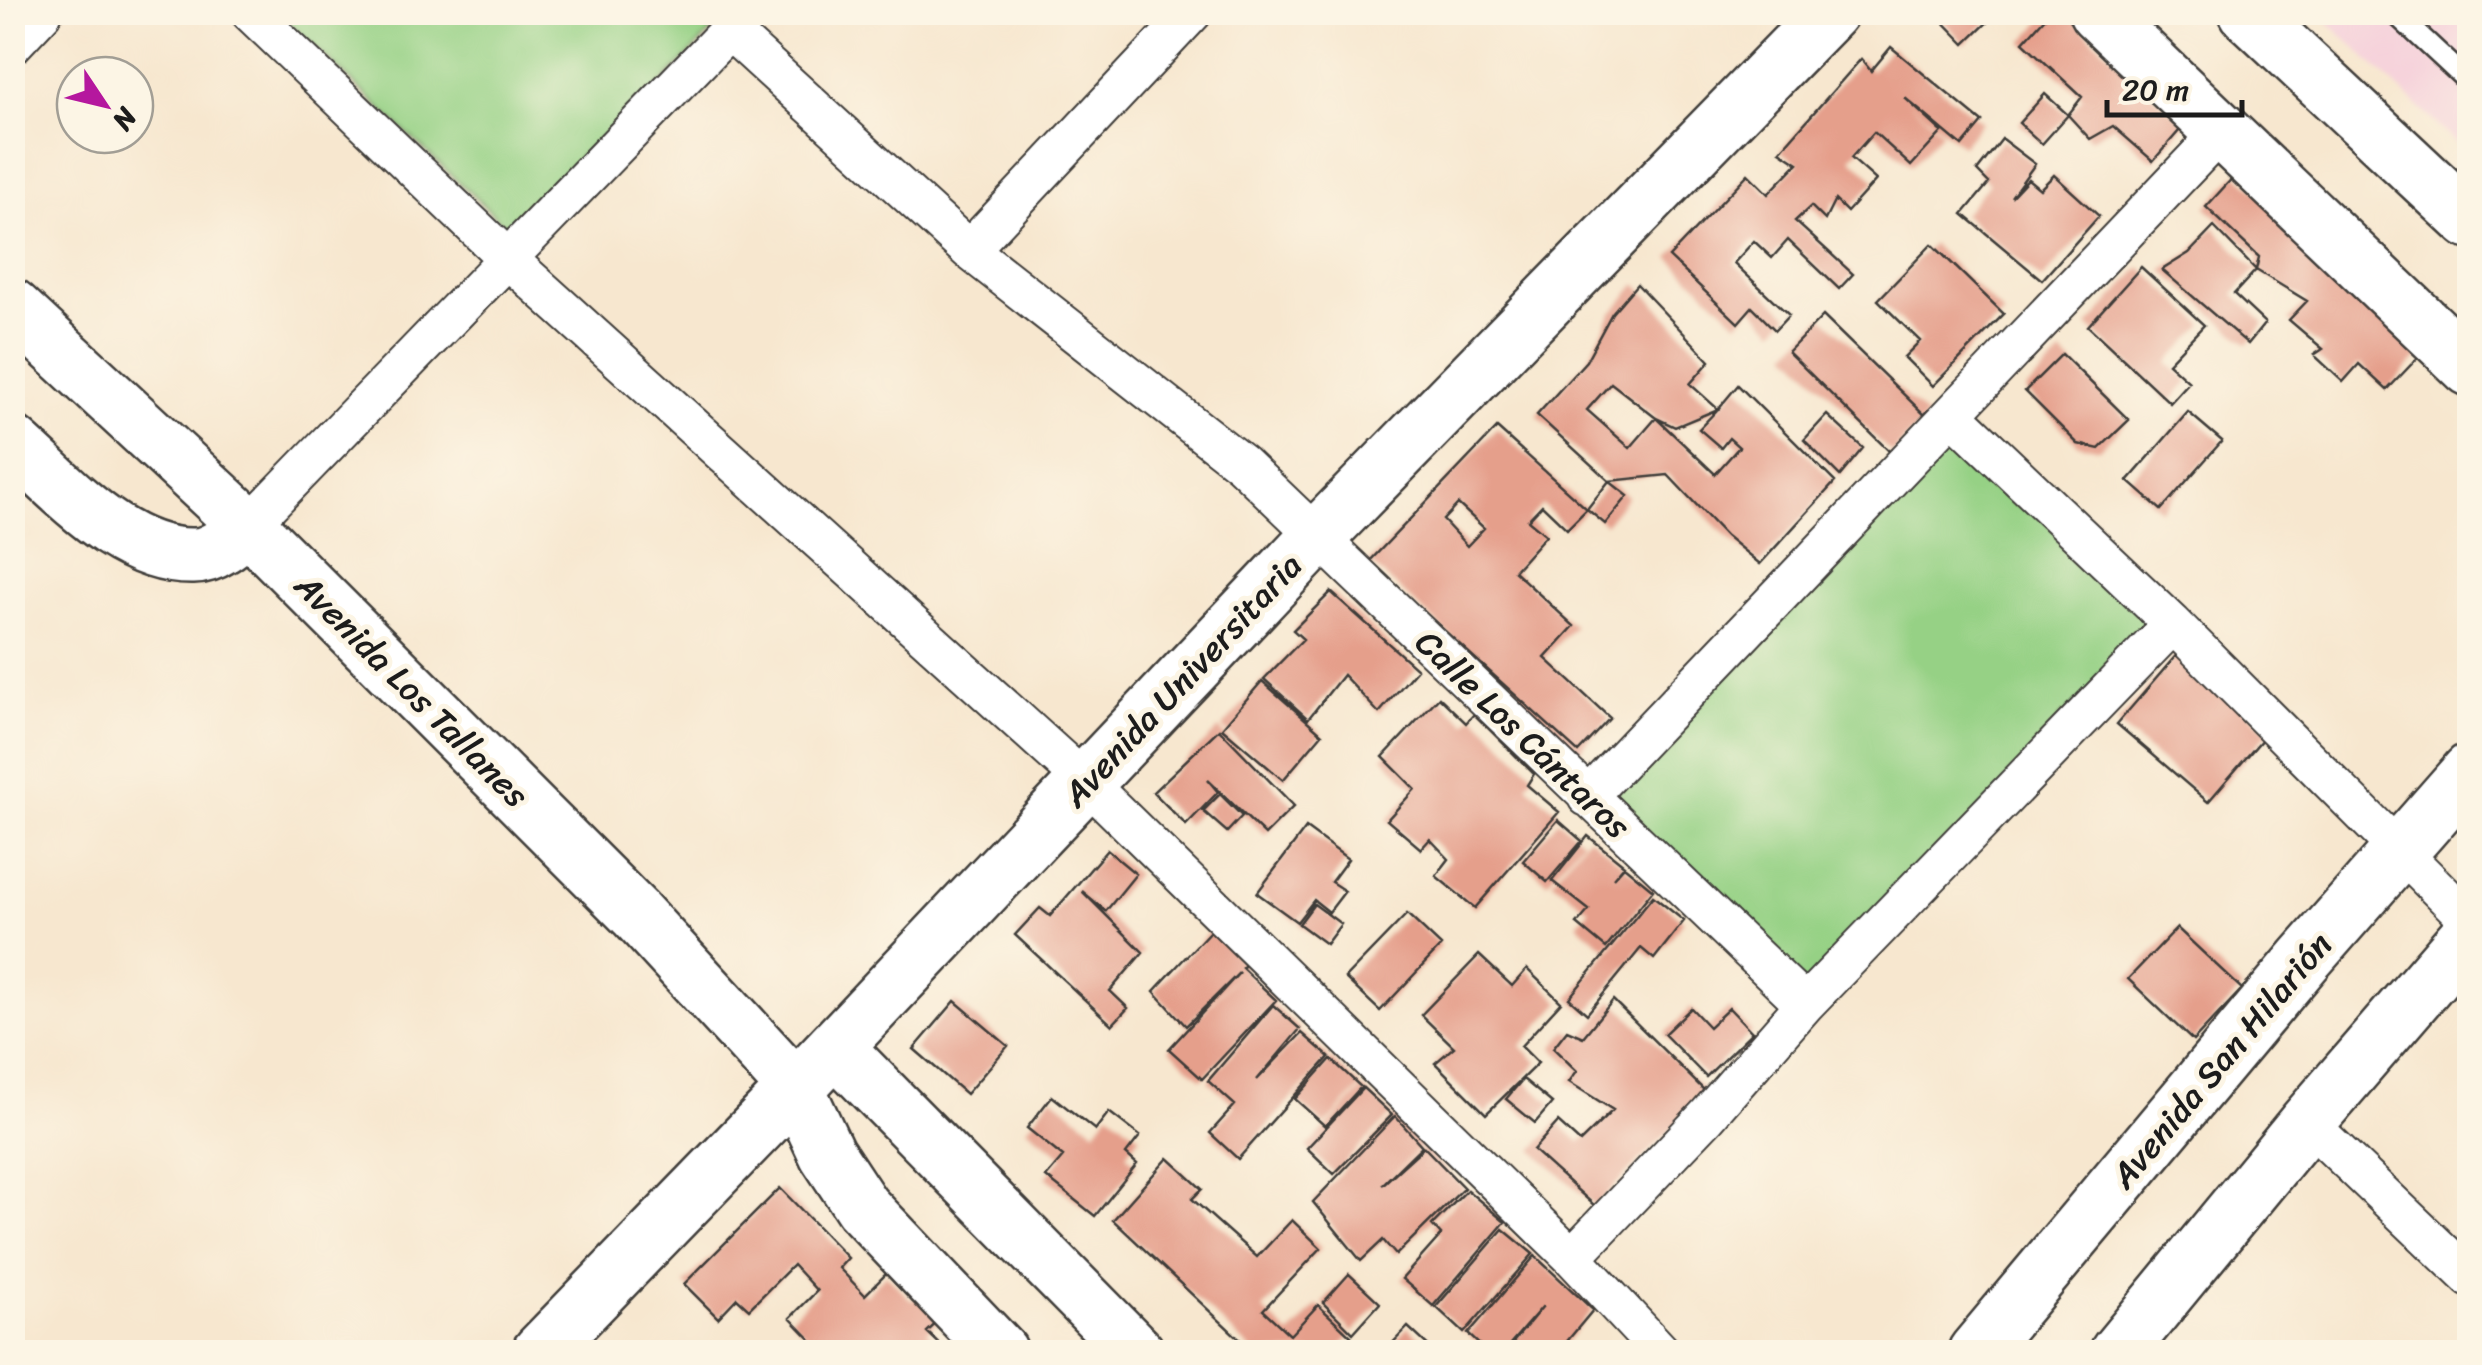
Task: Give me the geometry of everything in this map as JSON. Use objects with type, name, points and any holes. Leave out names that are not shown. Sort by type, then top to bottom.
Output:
[{"type":"street","points":[[12,46],[42,12]]},
{"type":"street","points":[[250,12],[509,260],[1086,782],[1572,1257],[1660,1352]]},
{"type":"street","points":[[969,250],[1193,12]]},
{"type":"street","name":"Avenida Universitaria","points":[[540,1352],[796,1088],[1318,536],[1830,12]]},
{"type":"street","points":[[2097,12],[2470,368]]},
{"type":"street","points":[[2247,12],[2470,221]]},
{"type":"street","points":[[12,443],[111,530],[154,548],[196,556],[227,544],[738,22]]},
{"type":"street","name":"Calle Los Cántaros","points":[[738,22],[969,250],[1242,464],[1805,1004]]},
{"type":"street","points":[[1587,797],[2221,132]]},
{"type":"street","name":"Avenida Los Tallanes","points":[[12,307],[248,526],[635,912],[796,1088],[827,1154],[862,1207],[1000,1352]]},
{"type":"street","points":[[1953,415],[2173,624],[2470,920]]},
{"type":"street","points":[[1572,1257],[1707,1116],[1805,1004],[2173,624]]},
{"type":"street","name":"Avenida San Hilarión","points":[[1976,1352],[2470,771]]},
{"type":"street","points":[[2118,1352],[2307,1122],[2470,933]]},
{"type":"street","points":[[835,1047],[1136,1352]]},
{"type":"street","points":[[2307,1122],[2470,1278]]},
{"type":"lane","points":[[2394,12],[2468,80]]},
{"type":"shaded area","points":[[2318,13],[2469,13],[2469,155],[2429,117]]},
{"type":"green space","points":[[278,13],[729,13],[517,237]]},
{"type":"green space","points":[[1953,415],[2173,624],[1805,1004],[1587,797]]},
{"type":"building","points":[[1934,12],[1995,12],[1996,14],[1965,44]]},
{"type":"building","points":[[2050,12],[2065,12],[2185,124],[2153,161],[2113,126],[2090,139],[2068,115],[2082,97],[2023,42]]},
{"type":"building","points":[[1891,47],[1982,122],[1962,146],[1905,98],[1942,132],[1911,166],[1874,132],[1851,158],[1876,180],[1847,212],[1835,200],[1825,220],[1811,206],[1795,221],[1853,274],[1839,289],[1788,240],[1772,258],[1754,241],[1734,263],[1789,315],[1775,330],[1752,307],[1738,323],[1669,257],[1748,174],[1768,194],[1798,163],[1780,151],[1861,59],[1871,71]]},
{"type":"building","points":[[2045,94],[2068,115],[2042,144],[2019,123]]},
{"type":"building","points":[[2002,139],[2035,164],[2011,197],[2028,179],[2040,189],[2054,175],[2099,216],[2042,280],[1963,214],[1989,183],[1977,171]]},
{"type":"building","points":[[2237,173],[2425,350],[2387,390],[2359,364],[2343,382],[2314,355],[2323,349],[2289,320],[2307,301],[2256,270],[2259,257],[2206,207]]},
{"type":"building","points":[[2214,227],[2256,270],[2234,294],[2265,323],[2248,344],[2162,270],[2189,253]]},
{"type":"building","points":[[1932,244],[2004,314],[1933,386],[1904,357],[1920,341],[1878,300]]},
{"type":"building","points":[[2141,267],[2204,325],[2168,363],[2189,382],[2170,403],[2088,326]]},
{"type":"building","points":[[1637,284],[1710,361],[1690,384],[1718,409],[1738,385],[1835,482],[1760,564],[1726,536],[1668,475],[1609,481],[1537,415],[1586,361],[1612,313]],"holes":[[[1611,383],[1656,418],[1630,448],[1587,410]],[[1718,409],[1699,429],[1721,448],[1729,438],[1739,447],[1715,474],[1656,418],[1675,427]]]},
{"type":"building","points":[[1823,316],[1927,417],[1892,454],[1788,352]]},
{"type":"building","points":[[2062,354],[2129,420],[2099,449],[2078,444],[2025,391]]},
{"type":"building","points":[[2188,412],[2222,441],[2161,510],[2128,481]]},
{"type":"building","points":[[1827,415],[1863,448],[1840,476],[1804,440]]},
{"type":"building","points":[[1497,428],[1587,509],[1567,529],[1542,505],[1528,520],[1546,535],[1514,571],[1574,626],[1545,658],[1610,718],[1578,752],[1369,562]],"holes":[[[1458,504],[1484,528],[1467,546],[1443,520]]]},
{"type":"building","points":[[1609,481],[1628,496],[1605,524],[1587,509]]},
{"type":"building","points":[[1331,592],[1417,669],[1379,713],[1343,675],[1308,719],[1264,679],[1303,639],[1293,630]]},
{"type":"building","points":[[2179,652],[2269,731],[2208,802],[2117,724]]},
{"type":"building","points":[[1262,681],[1322,734],[1283,780],[1222,728]]},
{"type":"building","points":[[1439,697],[1466,723],[1474,714],[1534,774],[1527,785],[1559,812],[1475,908],[1436,876],[1449,859],[1430,839],[1421,849],[1387,820],[1415,789],[1383,757]]},
{"type":"building","points":[[1219,729],[1294,806],[1265,835],[1208,780],[1218,792],[1186,825],[1153,792]]},
{"type":"building","points":[[1220,794],[1242,816],[1227,832],[1203,811]]},
{"type":"building","points":[[1558,820],[1582,841],[1547,882],[1523,861]]},
{"type":"building","points":[[1306,828],[1348,859],[1331,882],[1345,891],[1329,912],[1314,900],[1297,922],[1257,893]]},
{"type":"building","points":[[1588,836],[1624,865],[1613,878],[1624,866],[1653,890],[1606,948],[1577,924],[1589,910],[1552,881]]},
{"type":"building","points":[[1107,850],[1136,874],[1106,911],[1082,891],[1143,952],[1110,991],[1128,1008],[1112,1025],[1015,935],[1040,908],[1050,916]]},
{"type":"building","points":[[1653,896],[1684,921],[1654,959],[1641,948],[1587,1014],[1569,998]]},
{"type":"building","points":[[1314,904],[1341,924],[1326,944],[1299,924]]},
{"type":"building","points":[[1407,914],[1441,946],[1380,1011],[1345,978]]},
{"type":"building","points":[[2177,928],[2242,989],[2193,1041],[2128,979]]},
{"type":"building","points":[[1211,930],[1245,965],[1242,968],[1276,1000],[1202,1079],[1169,1049],[1240,972],[1186,1026],[1154,991]]},
{"type":"building","points":[[1479,955],[1512,986],[1527,969],[1561,1002],[1521,1046],[1538,1063],[1486,1114],[1435,1063],[1454,1047],[1421,1015]]},
{"type":"building","points":[[1613,1000],[1707,1093],[1595,1206],[1533,1150],[1558,1122],[1580,1142],[1613,1110],[1569,1082],[1577,1071],[1553,1048],[1567,1030],[1583,1037]]},
{"type":"building","points":[[955,1001],[1008,1046],[966,1094],[914,1049]]},
{"type":"building","points":[[1273,1005],[1300,1029],[1257,1080],[1302,1033],[1329,1057],[1238,1159],[1210,1133],[1235,1105],[1208,1081]]},
{"type":"building","points":[[1691,1008],[1709,1027],[1729,1008],[1752,1032],[1706,1077],[1664,1034]]},
{"type":"building","points":[[1331,1059],[1361,1087],[1325,1126],[1295,1099]]},
{"type":"building","points":[[1523,1079],[1552,1103],[1535,1123],[1506,1099]]},
{"type":"building","points":[[1363,1088],[1392,1115],[1334,1174],[1307,1148]]},
{"type":"building","points":[[1052,1096],[1095,1130],[1109,1112],[1140,1136],[1126,1154],[1137,1164],[1095,1216],[1046,1177],[1063,1157],[1027,1128]]},
{"type":"building","points":[[1395,1116],[1422,1146],[1382,1185],[1424,1147],[1464,1188],[1396,1255],[1383,1240],[1361,1261],[1313,1202]]},
{"type":"building","points":[[1168,1158],[1202,1189],[1192,1199],[1257,1257],[1292,1220],[1321,1248],[1263,1310],[1290,1335],[1318,1305],[1351,1336],[1335,1352],[1253,1352],[1113,1220]]},
{"type":"building","points":[[780,1188],[848,1258],[839,1268],[865,1295],[886,1274],[912,1301],[920,1293],[943,1317],[927,1332],[948,1352],[807,1352],[815,1344],[790,1318],[817,1291],[793,1265],[749,1309],[737,1298],[718,1318],[684,1284]]},
{"type":"building","points":[[1467,1190],[1505,1222],[1433,1306],[1402,1279],[1441,1235],[1432,1225]]},
{"type":"building","points":[[1503,1229],[1533,1254],[1464,1333],[1436,1307]]},
{"type":"building","points":[[1535,1256],[1593,1310],[1558,1352],[1505,1352],[1543,1306],[1503,1352],[1487,1352],[1468,1334]]},
{"type":"building","points":[[1349,1274],[1380,1303],[1353,1333],[1323,1303]]},
{"type":"building","points":[[1408,1327],[1435,1352],[1384,1352]]}]
